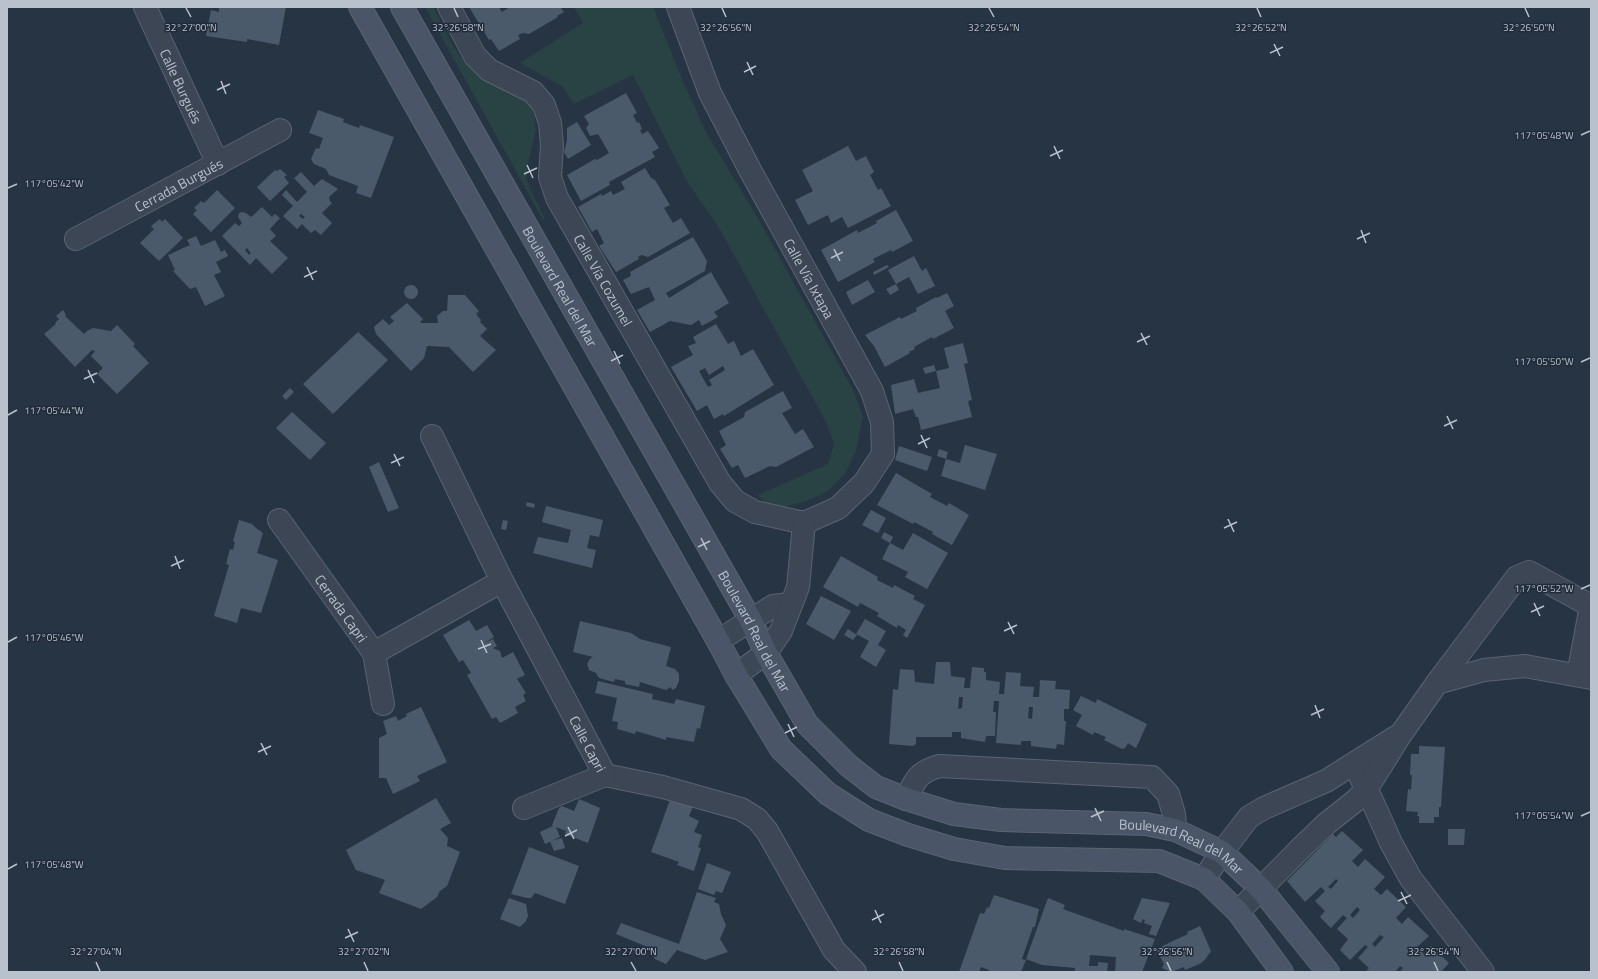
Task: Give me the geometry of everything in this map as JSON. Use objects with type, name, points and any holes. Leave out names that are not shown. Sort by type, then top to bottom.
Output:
[{"type":"street","name":"Calle Burgués","points":[[145,7],[218,164]]},
{"type":"street","name":"Boulevard Real del Mar","points":[[360,7],[718,640],[736,675],[781,749],[828,794],[869,820],[908,835],[954,849],[1005,858],[1158,861],[1204,879],[1238,912],[1282,972]]},
{"type":"street","name":"Boulevard Real del Mar","points":[[402,7],[750,619],[766,653],[807,724],[849,766],[876,787],[906,799],[954,814],[993,819],[1146,824],[1175,830],[1222,852],[1261,889],[1328,972]]},
{"type":"street","name":"Calle Vía Cozumel","points":[[449,7],[475,56],[489,70],[533,92],[544,105],[550,123],[552,145],[550,177],[557,198],[720,483],[735,501],[755,512],[804,523]]},
{"type":"street","name":"Calle Vía Ixtapa","points":[[678,7],[710,94],[750,170],[872,391],[882,422],[883,454],[864,483],[838,508],[804,523]]},
{"type":"street","name":"Cerrada Burgués","points":[[76,239],[280,130]]},
{"type":"street","name":"Calle Capri","points":[[432,436],[502,581],[605,775],[663,787],[741,808],[757,818],[768,832],[834,950],[855,972]]},
{"type":"street","name":"Cerrada Capri","points":[[279,520],[374,653],[383,704]]},
{"type":"street","points":[[736,675],[766,653],[781,631],[790,604],[798,587],[804,523]]},
{"type":"street","points":[[1238,912],[1316,834],[1366,790],[1401,734],[1437,683],[1517,577],[1529,572],[1591,606],[1585,677],[1525,666],[1484,670],[1437,683]]},
{"type":"street","points":[[374,653],[502,581]]},
{"type":"street","points":[[718,640],[773,606],[790,604]]},
{"type":"street","points":[[1204,879],[1222,852],[1249,817],[1264,808],[1326,780],[1401,734]]},
{"type":"street","points":[[1354,764],[1391,843],[1410,879],[1483,972]]},
{"type":"street","points":[[906,799],[916,780],[924,771],[939,766],[1152,777],[1168,794],[1174,814],[1175,830]]},
{"type":"street","points":[[524,808],[605,775]]},
{"type":"green space","points":[[425,7],[433,7],[452,44],[468,65],[484,78],[528,103],[531,107],[536,125],[527,170],[527,179],[532,193],[545,218],[543,220]]},
{"type":"green space","points":[[574,7],[653,7],[681,77],[707,134],[756,215],[853,390],[863,417],[856,451],[845,474],[828,491],[806,501],[783,507],[767,504],[758,495],[828,464],[834,444],[826,422],[719,228],[688,183],[633,75],[574,104],[563,87],[520,63],[583,23]]},
{"type":"building","points":[[219,7],[286,7],[279,45],[247,39],[247,42],[206,36],[211,10],[219,12]]},
{"type":"building","points":[[469,7],[499,7],[502,12],[510,7],[560,7],[564,12],[529,34],[523,33],[518,35],[520,39],[499,51],[491,39],[489,40]]},
{"type":"building","points":[[626,93],[637,113],[633,115],[637,123],[639,122],[642,129],[640,130],[642,134],[648,131],[659,148],[652,152],[655,157],[609,182],[610,185],[581,201],[567,175],[609,153],[598,134],[590,136],[586,128],[589,124],[584,116]]},
{"type":"building","points":[[318,110],[344,119],[343,122],[359,128],[360,125],[394,137],[371,198],[356,193],[358,186],[329,175],[326,169],[314,164],[311,159],[316,148],[319,149],[323,138],[309,133]]},
{"type":"building","points":[[577,122],[591,145],[568,159],[564,152],[567,140],[567,128]]},
{"type":"building","points":[[848,146],[856,161],[866,156],[874,172],[870,175],[878,190],[881,188],[891,206],[848,228],[842,217],[831,223],[828,215],[808,225],[795,200],[813,191],[802,170]]},
{"type":"building","points":[[645,168],[651,178],[655,180],[670,205],[664,208],[673,223],[681,218],[690,233],[648,257],[642,255],[638,257],[639,259],[616,272],[599,246],[604,243],[597,229],[592,232],[578,207],[601,194],[602,196],[611,191],[613,195],[625,189],[621,182]]},
{"type":"building","points":[[280,169],[287,175],[284,177],[289,183],[270,201],[257,187],[275,170],[277,171]]},
{"type":"building","points":[[301,172],[314,186],[322,179],[338,189],[329,197],[329,200],[332,203],[322,213],[332,223],[321,235],[315,230],[311,233],[302,224],[297,229],[283,216],[293,206],[282,195],[286,190],[297,202],[307,192],[294,178]],"holes":[[[301,214],[305,217],[303,219],[299,216]]]},
{"type":"building","points":[[217,190],[235,208],[211,232],[193,214],[197,210],[194,208],[201,201],[204,203]]},
{"type":"building","points":[[262,207],[272,217],[275,214],[280,218],[270,229],[276,236],[270,241],[288,258],[272,274],[256,258],[250,265],[222,236],[235,223],[239,226],[242,223],[238,217],[239,213],[246,213],[251,217]],"holes":[[[247,248],[251,253],[249,255],[245,250]]]},
{"type":"building","points":[[896,210],[913,241],[892,252],[891,250],[873,259],[875,262],[838,282],[821,250],[857,230],[858,233],[877,223],[876,221]]},
{"type":"building","points":[[160,219],[162,222],[165,219],[183,238],[159,261],[140,243],[154,229],[151,226]]},
{"type":"building","points":[[196,236],[201,246],[215,240],[221,252],[225,250],[228,256],[216,262],[221,272],[214,275],[225,296],[205,306],[196,287],[190,289],[173,271],[175,270],[168,255],[190,245],[187,240]]},
{"type":"building","points":[[693,237],[707,261],[705,271],[666,293],[669,298],[711,272],[729,303],[714,312],[718,317],[702,326],[699,320],[691,325],[670,321],[650,332],[637,310],[655,300],[649,287],[631,294],[623,280],[631,276],[630,272]]},
{"type":"building","points":[[914,256],[922,271],[926,268],[935,286],[918,294],[909,277],[896,284],[888,270]]},
{"type":"building","points":[[887,265],[889,267],[874,275],[873,272]]},
{"type":"building","points":[[868,280],[875,292],[852,305],[846,292]]},
{"type":"building","points":[[896,284],[899,290],[890,295],[886,289]]},
{"type":"building","points":[[411,285],[416,287],[418,292],[416,297],[411,299],[406,297],[404,292],[406,287]]},
{"type":"building","points":[[947,293],[954,306],[945,311],[954,328],[933,339],[932,337],[914,347],[915,349],[909,352],[910,353],[885,367],[874,346],[865,335],[900,317],[901,319],[917,311],[916,308]]},
{"type":"building","points":[[448,295],[465,295],[479,311],[476,314],[481,320],[480,322],[487,329],[480,336],[496,350],[473,372],[449,347],[427,346],[424,358],[411,371],[376,334],[374,327],[383,319],[389,325],[394,321],[390,317],[407,303],[423,319],[420,322],[421,323],[438,323],[437,316],[443,311],[447,311]]},
{"type":"building","points":[[63,310],[66,315],[65,316],[84,334],[93,328],[111,331],[117,325],[135,344],[133,346],[149,363],[117,394],[97,374],[103,368],[91,356],[95,351],[92,350],[75,367],[44,334],[56,324],[55,323],[59,319],[56,316]]},
{"type":"building","points":[[716,324],[728,344],[734,341],[741,356],[753,349],[774,385],[724,416],[723,414],[714,419],[707,405],[697,411],[671,367],[693,355],[688,346],[696,343],[693,337]],"holes":[[[723,366],[725,370],[709,380],[712,385],[708,387],[699,371],[705,368],[709,375]]]},
{"type":"building","points":[[358,332],[388,360],[333,414],[303,384]]},
{"type":"building","points":[[963,343],[968,363],[964,364],[972,400],[968,401],[972,417],[921,430],[918,417],[916,417],[913,409],[895,414],[891,385],[914,379],[918,393],[940,388],[936,371],[949,368],[944,348]]},
{"type":"building","points":[[934,365],[936,371],[925,374],[923,368]]},
{"type":"building","points":[[290,388],[294,392],[286,400],[282,396]]},
{"type":"building","points":[[783,391],[792,408],[782,413],[795,434],[803,429],[814,447],[776,467],[770,466],[745,478],[738,465],[732,468],[720,449],[726,445],[719,431],[744,417],[745,412]]},
{"type":"building","points":[[292,412],[326,443],[310,460],[276,428]]},
{"type":"building","points":[[965,445],[997,454],[985,490],[941,476],[946,459],[960,463]]},
{"type":"building","points":[[899,446],[932,457],[927,471],[895,460]]},
{"type":"building","points":[[939,449],[948,452],[946,459],[937,456]]},
{"type":"building","points":[[379,462],[399,508],[388,512],[369,467]]},
{"type":"building","points":[[896,473],[932,494],[930,497],[947,506],[949,503],[969,515],[952,545],[932,534],[933,532],[914,522],[913,524],[877,505]]},
{"type":"building","points":[[527,502],[535,504],[534,508],[526,506]]},
{"type":"building","points":[[546,506],[603,520],[599,537],[590,535],[587,548],[596,550],[592,568],[533,553],[538,537],[568,543],[571,530],[542,522]]},
{"type":"building","points":[[871,510],[886,518],[878,533],[862,525]]},
{"type":"building","points":[[239,520],[252,524],[263,533],[257,553],[278,560],[261,613],[241,608],[237,623],[214,616],[229,565],[226,564],[230,549],[233,550],[235,542],[233,541]]},
{"type":"building","points":[[503,520],[508,521],[506,530],[501,529]]},
{"type":"building","points":[[884,532],[893,537],[890,543],[881,538]]},
{"type":"building","points":[[913,533],[948,553],[927,589],[905,577],[908,572],[882,559],[890,543],[903,550]]},
{"type":"building","points":[[841,556],[878,577],[877,580],[893,588],[894,585],[915,596],[913,599],[925,605],[907,638],[903,635],[906,630],[898,625],[897,628],[877,616],[879,613],[860,603],[858,607],[823,587]]},
{"type":"building","points":[[821,596],[851,611],[834,640],[806,624]]},
{"type":"building","points":[[865,619],[886,631],[878,645],[886,650],[876,667],[860,657],[869,641],[856,634]]},
{"type":"building","points":[[469,620],[476,631],[487,625],[494,637],[483,644],[493,639],[497,646],[493,648],[500,651],[502,658],[513,652],[525,675],[517,679],[526,693],[523,695],[526,701],[515,707],[518,713],[500,723],[496,717],[492,719],[467,675],[471,673],[463,660],[459,662],[443,635]]},
{"type":"building","points":[[580,621],[631,633],[640,639],[671,647],[666,666],[675,669],[679,674],[679,681],[676,688],[672,690],[671,687],[666,690],[640,682],[639,687],[625,684],[625,681],[615,679],[614,682],[599,678],[596,673],[589,670],[587,664],[593,657],[573,652]]},
{"type":"building","points":[[848,629],[857,635],[853,640],[844,635]]},
{"type":"building","points":[[936,662],[950,662],[951,676],[965,678],[964,688],[970,688],[972,667],[984,668],[984,672],[986,672],[986,680],[1000,682],[999,694],[1004,694],[1006,672],[1021,673],[1020,686],[1034,687],[1033,697],[1039,697],[1040,680],[1056,681],[1055,689],[1070,690],[1069,709],[1064,709],[1064,721],[1066,721],[1064,745],[1057,744],[1056,749],[1031,746],[1031,741],[1021,741],[1021,745],[996,743],[999,701],[994,701],[993,712],[996,712],[995,736],[986,736],[985,742],[961,738],[961,732],[952,732],[952,737],[916,737],[916,744],[913,746],[889,744],[893,689],[898,690],[900,669],[914,670],[915,682],[934,684]],"holes":[[[959,697],[963,697],[962,708],[958,709]],[[1029,707],[1033,707],[1032,719],[1028,718]]]},
{"type":"building","points":[[598,681],[653,694],[652,699],[674,704],[676,699],[705,706],[700,729],[697,728],[694,742],[666,737],[666,740],[636,731],[635,734],[617,729],[618,722],[612,721],[617,698],[595,693]]},
{"type":"building","points":[[1081,696],[1096,703],[1097,699],[1147,724],[1136,748],[1128,743],[1125,748],[1122,749],[1104,740],[1106,737],[1094,732],[1093,735],[1076,726],[1082,715],[1073,710]]},
{"type":"building","points":[[421,707],[447,762],[417,776],[420,781],[393,794],[386,778],[379,778],[379,738],[387,734],[383,721],[396,716],[398,721],[407,716],[406,714]]},
{"type":"building","points":[[1419,746],[1445,747],[1441,807],[1439,807],[1439,817],[1434,817],[1434,823],[1419,823],[1419,816],[1417,816],[1418,812],[1406,811],[1408,789],[1411,790],[1411,754],[1419,754]]},
{"type":"building","points":[[671,797],[694,804],[689,816],[699,821],[694,832],[702,835],[698,847],[701,848],[694,871],[677,865],[679,862],[651,852]]},
{"type":"building","points":[[436,798],[451,823],[440,829],[448,838],[447,846],[460,852],[447,886],[440,891],[437,897],[421,909],[379,893],[385,880],[356,870],[346,850]]},
{"type":"building","points":[[579,799],[600,808],[588,843],[565,834],[566,831],[556,827],[560,837],[545,844],[540,832],[553,826],[552,825],[559,808],[562,806],[574,811]]},
{"type":"building","points":[[1448,829],[1465,829],[1464,845],[1448,845]]},
{"type":"building","points":[[1342,831],[1363,850],[1352,861],[1358,867],[1365,859],[1385,877],[1374,889],[1381,895],[1387,889],[1406,907],[1396,918],[1402,924],[1408,917],[1429,936],[1417,947],[1424,954],[1431,946],[1449,963],[1441,972],[1400,972],[1403,968],[1400,966],[1395,972],[1365,972],[1369,968],[1358,958],[1368,947],[1365,945],[1350,960],[1340,950],[1348,939],[1337,929],[1347,918],[1343,915],[1331,928],[1320,917],[1325,911],[1315,901],[1325,891],[1321,887],[1305,902],[1287,881],[1333,834],[1336,837]],"holes":[[[1336,879],[1338,881],[1331,889],[1328,887]],[[1357,907],[1360,910],[1353,918],[1350,915]],[[1380,935],[1384,937],[1375,947],[1372,944]]]},
{"type":"building","points":[[562,838],[565,848],[554,851],[550,841]]},
{"type":"building","points":[[529,847],[579,866],[565,904],[535,893],[531,898],[511,894]]},
{"type":"building","points":[[707,863],[731,872],[722,893],[716,891],[714,895],[698,889]]},
{"type":"building","points":[[697,892],[716,898],[714,902],[719,904],[721,914],[726,925],[720,939],[728,952],[705,960],[677,950],[666,964],[655,959],[650,948],[616,934],[621,923],[679,944]]},
{"type":"building","points":[[994,895],[1039,909],[1035,927],[1033,927],[1022,959],[1026,960],[1021,972],[988,972],[989,970],[981,967],[979,972],[959,972],[980,913],[984,914],[987,907],[989,908]]},
{"type":"building","points":[[509,898],[526,904],[528,916],[526,921],[520,927],[500,919]]},
{"type":"building","points":[[1048,898],[1065,905],[1063,909],[1124,931],[1124,929],[1155,939],[1142,972],[1115,972],[1116,957],[1090,955],[1089,966],[1098,966],[1098,962],[1108,963],[1107,972],[1075,972],[1075,968],[1042,965],[1026,959]]},
{"type":"building","points":[[1142,898],[1170,903],[1156,936],[1149,934],[1152,926],[1144,923],[1145,920],[1143,919],[1141,923],[1133,919]]},
{"type":"building","points":[[1200,926],[1211,951],[1204,961],[1185,970],[1184,967],[1171,972],[1162,968],[1164,964],[1156,949],[1188,934],[1187,932]]}]
